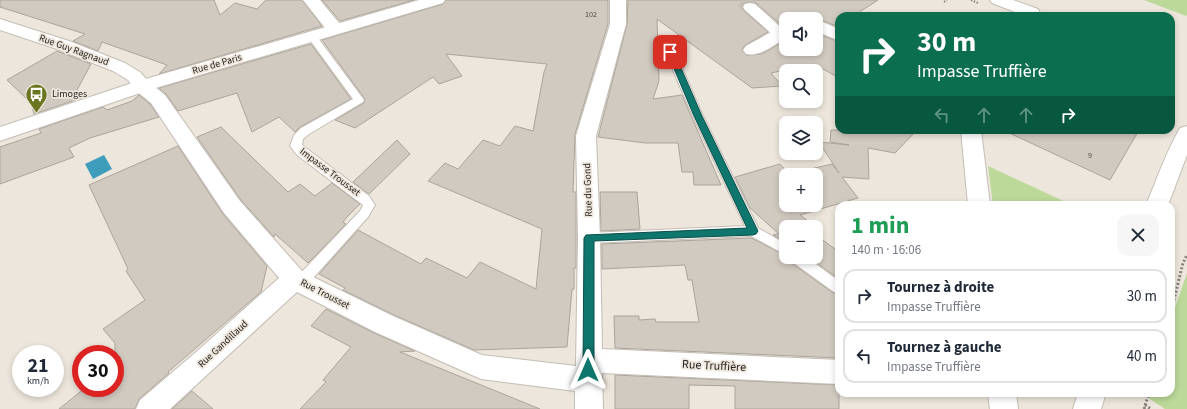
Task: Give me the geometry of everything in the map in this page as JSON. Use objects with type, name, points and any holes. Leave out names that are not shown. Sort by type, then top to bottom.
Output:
[{"type":"street","points":[[311,0],[335,29]]},
{"type":"street","name":"Rue de Paris","points":[[0,134],[142,86],[437,0]]},
{"type":"street","name":"Rue du Gond","points":[[589,409],[589,238],[586,136],[618,24],[618,0]]},
{"type":"street","points":[[998,0],[1035,10]]},
{"type":"street","points":[[750,6],[779,29]]},
{"type":"street","name":"Rue Guy Ragnaud","points":[[0,24],[63,45],[119,67],[134,76],[142,86]]},
{"type":"street","points":[[823,28],[835,34]]},
{"type":"street","points":[[752,50],[779,34]]},
{"type":"street","name":"Rue Trousset","points":[[142,86],[158,99],[232,207],[298,280],[384,324],[481,368],[588,370]]},
{"type":"street","points":[[1159,201],[1179,149],[1187,133]]},
{"type":"street","points":[[971,134],[979,201]]},
{"type":"street","name":"Rue Gandillaud","points":[[150,409],[298,280]]},
{"type":"street","name":"Rue Truffière","points":[[588,370],[835,372]]},
{"type":"street","points":[[1002,397],[1004,409]]},
{"type":"lane","name":"Impasse Trousset","points":[[298,280],[364,214],[369,205],[365,199],[301,152],[296,146],[298,138],[305,131],[359,100],[312,36]]},
{"type":"lane","points":[[670,52],[698,116],[753,231]]},
{"type":"lane","points":[[589,238],[753,231],[779,246]]},
{"type":"lane","points":[[806,264],[835,285]]},
{"type":"path","points":[[1175,296],[1183,263],[1187,255]]},
{"type":"path","points":[[1148,397],[1144,407],[1151,409]]},
{"type":"green space","points":[[1144,0],[1187,0],[1187,15],[1186,16]]},
{"type":"green space","points":[[988,166],[1063,201],[992,201]]},
{"type":"green space","points":[[1187,273],[1187,409],[1165,409],[1147,397],[1175,397],[1175,308]]},
{"type":"water","points":[[104,155],[112,169],[93,179],[85,164]]},
{"type":"building","points":[[0,0],[214,0],[220,15],[235,3],[257,9],[266,0],[302,0],[322,26],[159,74],[167,65],[102,42],[98,51],[73,41],[85,34],[0,7]]},
{"type":"building","points":[[322,0],[414,0],[340,21]]},
{"type":"building","points":[[446,0],[608,0],[608,24],[575,134],[573,192],[576,192],[576,268],[574,268],[574,289],[572,289],[567,347],[474,350],[394,315],[343,290],[345,288],[319,274],[358,230],[421,264],[426,258],[467,278],[480,262],[536,289],[542,229],[428,181],[445,163],[458,169],[483,140],[500,146],[515,126],[533,131],[544,72],[547,64],[446,54],[462,76],[439,84],[433,77],[355,128],[335,120],[364,103],[365,99],[322,40],[443,4]]},
{"type":"building","points":[[628,0],[878,0],[859,12],[835,12],[835,25],[823,21],[823,12],[779,12],[779,23],[756,3],[744,3],[742,6],[744,11],[768,32],[745,45],[742,50],[746,55],[762,54],[779,44],[779,56],[823,56],[823,36],[835,40],[835,76],[823,69],[823,64],[779,64],[779,71],[771,73],[779,82],[779,86],[752,88],[657,19],[659,81],[653,99],[682,95],[721,185],[694,185],[693,172],[682,172],[678,143],[645,143],[598,137],[627,24]]},
{"type":"building","points":[[311,44],[351,99],[300,127],[295,132],[279,117],[252,132],[237,93],[178,111],[166,94],[159,88]]},
{"type":"building","points":[[57,51],[91,64],[77,90],[87,96],[34,114],[31,103],[7,80]]},
{"type":"building","points":[[139,95],[150,104],[159,117],[90,138],[69,148],[74,157],[0,184],[0,147],[41,133],[39,129],[103,107],[107,110],[132,101]]},
{"type":"building","points":[[221,127],[288,192],[300,184],[315,196],[332,183],[360,204],[343,222],[346,224],[308,263],[275,234],[274,237],[241,200],[197,137]]},
{"type":"building","points":[[831,130],[835,130],[835,134],[913,134],[895,153],[868,148],[869,179],[842,177],[858,198],[848,201],[835,201],[835,205],[823,208],[823,168],[815,168],[832,164],[839,173],[823,148],[823,142],[849,145],[830,142]]},
{"type":"building","points":[[1012,134],[1137,134],[1110,180]]},
{"type":"building","points":[[397,140],[410,154],[369,194],[353,182]]},
{"type":"building","points":[[178,146],[223,214],[267,266],[261,292],[168,372],[169,373],[139,399],[135,409],[59,409],[74,397],[124,397],[124,345],[115,345],[103,329],[145,300],[126,271],[128,269],[89,185]]},
{"type":"building","points":[[780,164],[784,168],[779,168],[779,212],[810,212],[800,215],[807,220],[779,220],[779,234],[750,208],[735,177]]},
{"type":"building","points":[[600,192],[637,192],[640,229],[601,231]]},
{"type":"building","points":[[779,234],[779,238],[773,235]]},
{"type":"building","points":[[751,238],[779,252],[779,264],[793,264],[835,294],[835,358],[615,348],[614,316],[639,316],[639,320],[655,319],[656,322],[699,322],[692,280],[688,280],[685,265],[602,269],[602,244]]},
{"type":"building","points":[[823,240],[835,249],[835,276],[819,264],[823,264]]},
{"type":"building","points":[[326,309],[374,333],[415,351],[400,352],[540,409],[300,409],[326,382],[323,380],[351,347],[311,326]]},
{"type":"building","points":[[615,375],[835,385],[835,397],[839,397],[839,409],[735,409],[735,386],[689,385],[689,409],[615,409]]},
{"type":"building","points":[[192,391],[213,409],[172,409]]},
{"type":"tunnel","points":[[743,0],[750,7]]},
{"type":"place","name":"Limoges","points":[[36,114]]},
{"type":"route","points":[[588,370],[589,238],[753,231],[698,116],[670,52]]}]
